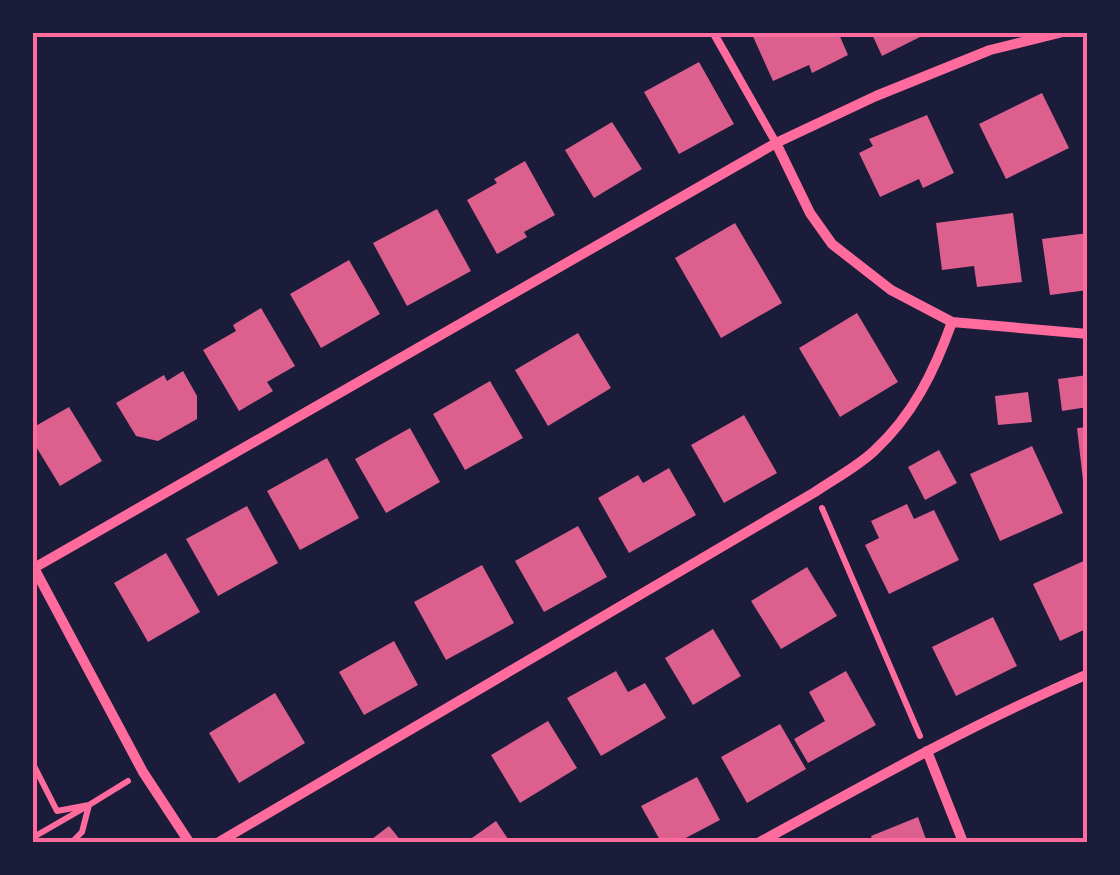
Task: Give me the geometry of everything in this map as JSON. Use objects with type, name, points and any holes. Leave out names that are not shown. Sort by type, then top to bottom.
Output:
[{"type":"street","points":[[189,842],[143,772],[34,566],[776,144],[876,96],[990,50],[1063,32]]},
{"type":"street","points":[[776,144],[810,213],[832,244],[891,290],[952,322],[1088,334]]},
{"type":"street","points":[[219,842],[815,492],[872,453],[909,414],[934,370],[952,322]]},
{"type":"street","points":[[760,842],[927,750],[1088,674]]},
{"type":"street","points":[[927,750],[963,842]]},
{"type":"lane","points":[[713,32],[776,144]]},
{"type":"path","points":[[815,492],[927,750]]},
{"type":"path","points":[[32,762],[57,811],[89,804]]},
{"type":"path","points":[[32,838],[143,772]]},
{"type":"path","points":[[72,842],[82,832],[89,804]]},
{"type":"building","points":[[751,32],[838,32],[848,55],[812,73],[809,65],[773,81]]},
{"type":"building","points":[[871,32],[930,32],[882,56]]},
{"type":"building","points":[[699,62],[734,124],[679,154],[644,92]]},
{"type":"building","points":[[1042,93],[1069,148],[1006,179],[979,124]]},
{"type":"building","points":[[927,115],[954,173],[923,188],[919,179],[880,197],[859,153],[873,146],[869,139]]},
{"type":"building","points":[[612,122],[642,169],[594,198],[565,150]]},
{"type":"building","points":[[525,161],[555,215],[524,232],[527,237],[497,254],[467,200]]},
{"type":"building","points":[[437,209],[471,271],[407,306],[373,243]]},
{"type":"building","points":[[1013,213],[1022,282],[977,287],[974,266],[942,270],[936,223]]},
{"type":"building","points":[[735,223],[782,303],[721,338],[675,258]]},
{"type":"building","points":[[1088,233],[1088,290],[1050,295],[1042,239]]},
{"type":"building","points":[[349,260],[380,314],[321,348],[290,294]]},
{"type":"building","points":[[261,308],[295,366],[267,382],[273,391],[239,411],[203,350],[236,331],[233,325]]},
{"type":"building","points":[[857,313],[898,382],[840,417],[799,348]]},
{"type":"building","points":[[578,333],[611,388],[548,426],[515,370]]},
{"type":"building","points":[[183,371],[197,396],[197,419],[158,441],[136,436],[116,403],[164,375],[167,381]]},
{"type":"building","points":[[1088,375],[1088,407],[1062,411],[1058,379]]},
{"type":"building","points":[[490,381],[523,438],[465,470],[433,414]]},
{"type":"building","points":[[1028,392],[1032,422],[998,425],[995,396]]},
{"type":"building","points":[[69,407],[102,461],[60,486],[32,440],[32,428]]},
{"type":"building","points":[[744,415],[777,473],[724,503],[691,445]]},
{"type":"building","points":[[1088,427],[1088,497],[1085,498],[1077,428]]},
{"type":"building","points":[[410,428],[440,482],[386,513],[355,459]]},
{"type":"building","points":[[1032,446],[1063,513],[1000,541],[970,474]]},
{"type":"building","points":[[939,450],[957,483],[925,500],[908,467]]},
{"type":"building","points":[[327,458],[359,518],[300,550],[267,491]]},
{"type":"building","points":[[669,468],[696,515],[629,553],[598,498],[638,475],[643,483]]},
{"type":"building","points":[[907,504],[914,519],[934,510],[959,560],[889,594],[865,545],[879,538],[871,521]]},
{"type":"building","points":[[247,506],[278,563],[218,596],[186,539]]},
{"type":"building","points":[[578,526],[607,577],[544,612],[515,561]]},
{"type":"building","points":[[166,553],[200,612],[148,642],[114,583]]},
{"type":"building","points":[[1088,559],[1088,628],[1060,641],[1033,584]]},
{"type":"building","points":[[482,565],[514,623],[446,660],[414,602]]},
{"type":"building","points":[[807,567],[837,616],[781,649],[751,601]]},
{"type":"building","points":[[993,617],[1017,666],[956,696],[932,647]]},
{"type":"building","points":[[713,629],[741,676],[693,705],[665,658]]},
{"type":"building","points":[[394,641],[418,685],[364,715],[339,672]]},
{"type":"building","points":[[616,671],[628,692],[645,683],[666,718],[601,756],[567,698]]},
{"type":"building","points":[[846,671],[876,725],[808,763],[794,739],[825,721],[809,692]]},
{"type":"building","points":[[275,693],[305,743],[239,783],[209,733]]},
{"type":"building","points":[[548,721],[577,768],[520,803],[491,755]]},
{"type":"building","points":[[780,724],[806,769],[747,803],[721,757]]},
{"type":"building","points":[[697,777],[720,820],[678,842],[661,842],[641,806]]},
{"type":"building","points":[[918,817],[927,842],[873,842],[871,836]]},
{"type":"building","points":[[496,821],[510,842],[469,840]]},
{"type":"building","points":[[389,826],[402,842],[368,842]]}]
